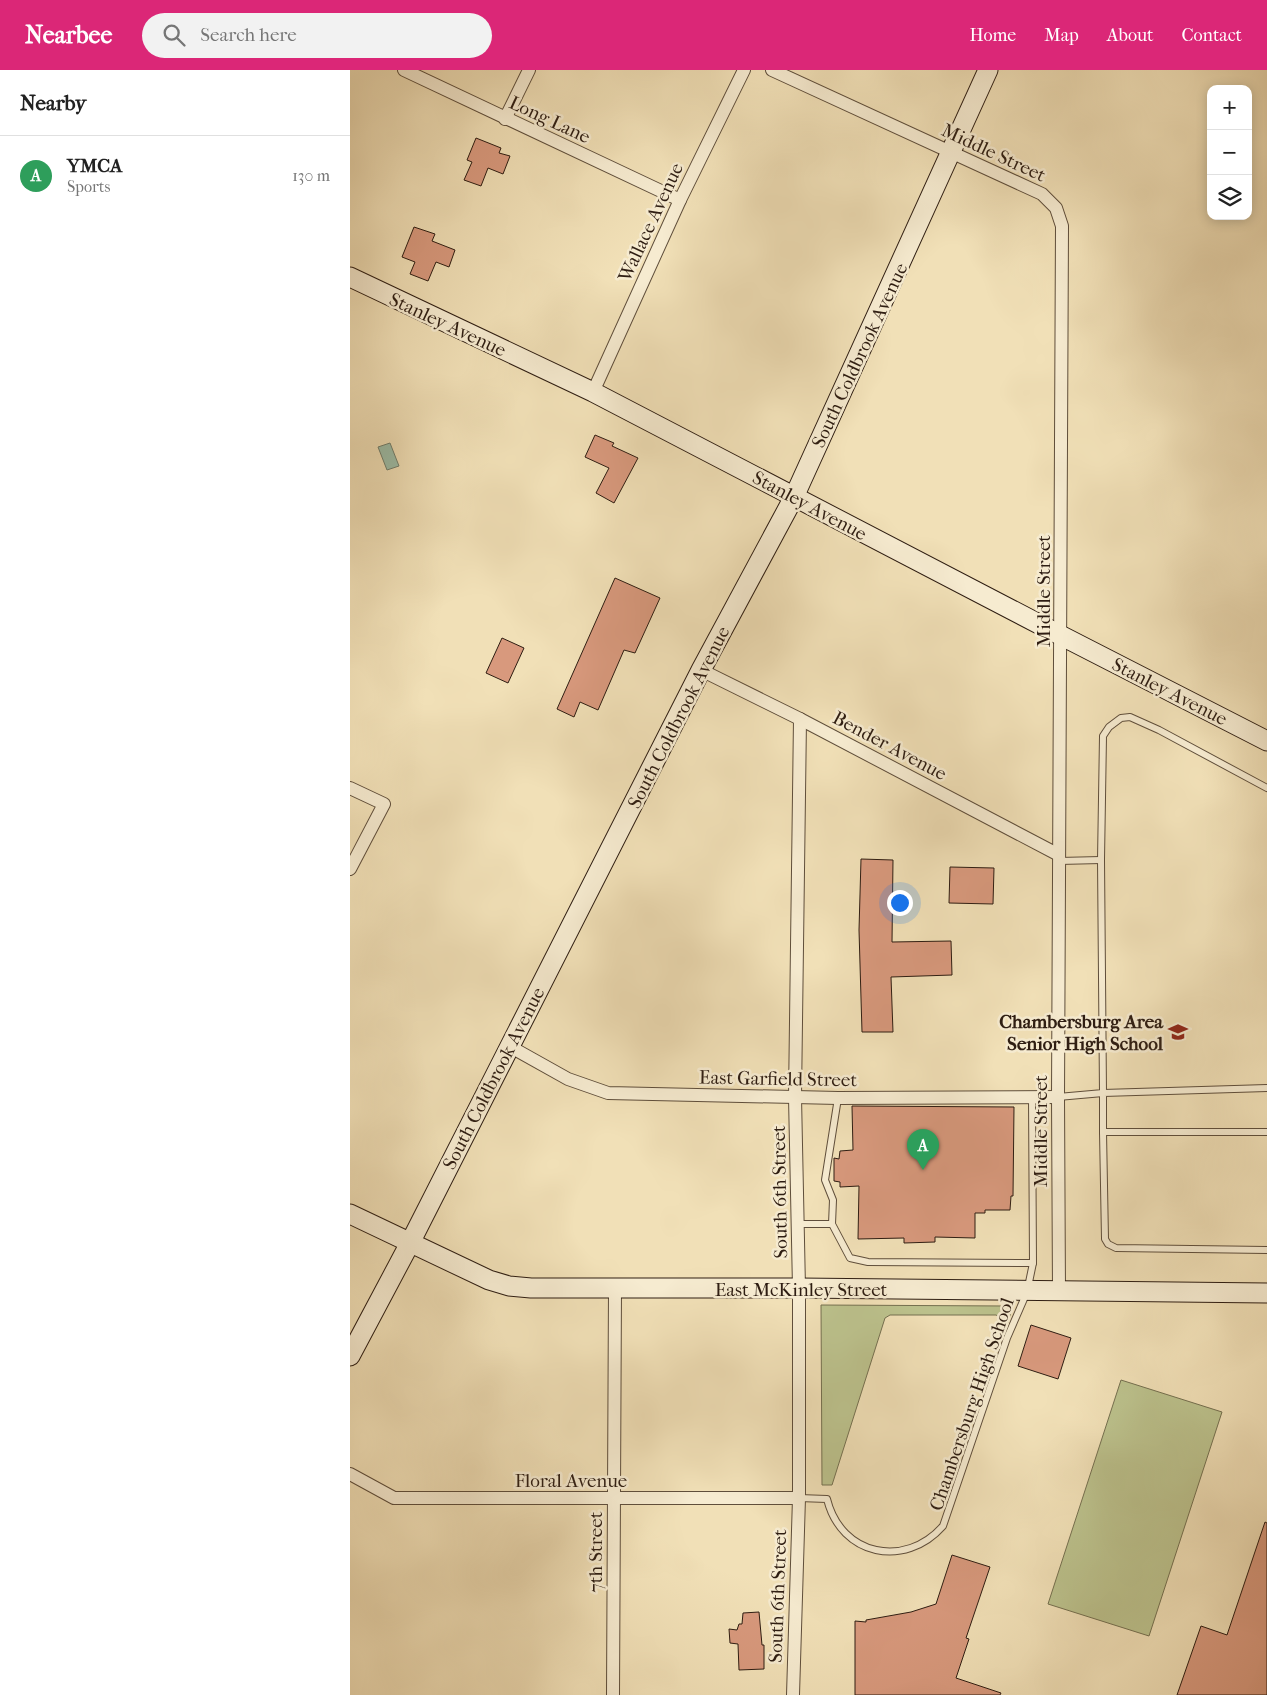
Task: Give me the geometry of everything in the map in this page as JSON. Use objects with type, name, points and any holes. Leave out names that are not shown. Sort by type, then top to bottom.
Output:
[{"type":"street","name":"Long Lane","points":[[404,70],[680,200]]},
{"type":"street","points":[[505,119],[529,70]]},
{"type":"street","name":"Wallace Avenue","points":[[593,392],[680,200],[744,70]]},
{"type":"street","name":"Middle Street","points":[[772,70],[1042,194],[1056,208],[1062,226],[1062,636],[1058,1097],[1059,1292]]},
{"type":"street","name":"South Coldbrook Avenue","points":[[350,1356],[410,1243],[702,670],[794,497],[988,70]]},
{"type":"street","name":"Stanley Avenue","points":[[350,277],[593,392],[1267,741]]},
{"type":"street","name":"Bender Avenue","points":[[702,670],[800,719],[1059,858]]},
{"type":"street","name":"South 6th Street","points":[[793,1695],[799,1498],[800,1288],[795,1097],[800,719]]},
{"type":"street","points":[[350,788],[384,804],[350,869]]},
{"type":"street","name":"East Garfield Street","points":[[509,1046],[568,1079],[608,1093],[838,1098],[1058,1097]]},
{"type":"street","name":"East McKinley Street","points":[[350,1214],[489,1280],[509,1286],[615,1289],[800,1288],[1027,1292],[1267,1293]]},
{"type":"street","name":"7th Street","points":[[613,1695],[615,1289]]},
{"type":"street","name":"Floral Avenue","points":[[350,1474],[394,1498],[799,1498]]},
{"type":"lane","points":[[1267,788],[1159,730],[1130,717],[1121,718],[1109,727],[1103,736],[1100,860],[1105,1239],[1108,1244],[1116,1248],[1267,1250]]},
{"type":"lane","points":[[1059,858],[1100,860]]},
{"type":"lane","points":[[1058,1097],[1103,1093],[1267,1088]]},
{"type":"lane","name":"Chambersburg High School","points":[[799,1498],[827,1499],[836,1524],[846,1535],[857,1543],[874,1550],[895,1551],[913,1548],[938,1532],[948,1516],[1007,1338],[1027,1292],[1033,1263],[1032,1096]]},
{"type":"lane","points":[[838,1098],[825,1180],[833,1200],[832,1224],[850,1258],[868,1262],[1033,1263]]},
{"type":"lane","points":[[1103,1132],[1267,1132]]},
{"type":"lane","points":[[798,1224],[832,1224]]},
{"type":"shaded area","points":[[390,443],[399,466],[387,470],[378,447]]},
{"type":"shaded area","points":[[821,1305],[1007,1306],[1012,1309],[1006,1328],[1002,1329],[1000,1317],[996,1315],[890,1315],[885,1318],[832,1485],[822,1485]]},
{"type":"shaded area","points":[[1121,1380],[1222,1412],[1149,1636],[1048,1604]]},
{"type":"building","points":[[476,138],[501,148],[499,153],[510,156],[503,174],[488,168],[481,186],[464,180],[472,162],[467,160]]},
{"type":"building","points":[[414,227],[435,234],[432,241],[455,250],[449,267],[436,262],[428,281],[410,274],[415,262],[402,257]]},
{"type":"building","points":[[595,435],[614,443],[612,446],[638,458],[614,503],[596,493],[609,468],[585,457]]},
{"type":"building","points":[[615,578],[660,598],[635,653],[624,650],[598,710],[580,702],[574,717],[557,709]]},
{"type":"building","points":[[502,638],[524,648],[508,683],[486,673]]},
{"type":"building","points":[[861,859],[893,860],[892,942],[951,941],[952,975],[891,977],[893,1032],[862,1032],[859,930]]},
{"type":"building","points":[[950,867],[994,868],[993,904],[949,903]]},
{"type":"building","points":[[852,1106],[1014,1107],[1013,1196],[1011,1196],[1010,1210],[985,1210],[985,1213],[975,1213],[975,1238],[935,1237],[935,1242],[904,1243],[904,1238],[858,1239],[859,1186],[840,1187],[840,1182],[834,1181],[834,1158],[839,1159],[840,1151],[853,1150]]},
{"type":"building","points":[[1031,1325],[1071,1338],[1058,1379],[1018,1366]]},
{"type":"building","points":[[1265,1522],[1267,1523],[1267,1695],[1177,1695],[1201,1626],[1227,1635]]},
{"type":"building","points":[[952,1555],[990,1567],[966,1638],[969,1639],[956,1678],[1001,1693],[1000,1695],[855,1695],[855,1621],[866,1622],[866,1620],[911,1612],[936,1604]]},
{"type":"building","points":[[759,1612],[762,1645],[764,1645],[764,1669],[739,1670],[738,1644],[730,1643],[729,1629],[737,1630],[739,1624],[742,1624],[743,1613]]},
{"type":"place","name":"Chambersburg Area Senior High School","points":[[1178,1032]]},
{"type":"place","name":"YMCA","points":[[923,1170]]}]
